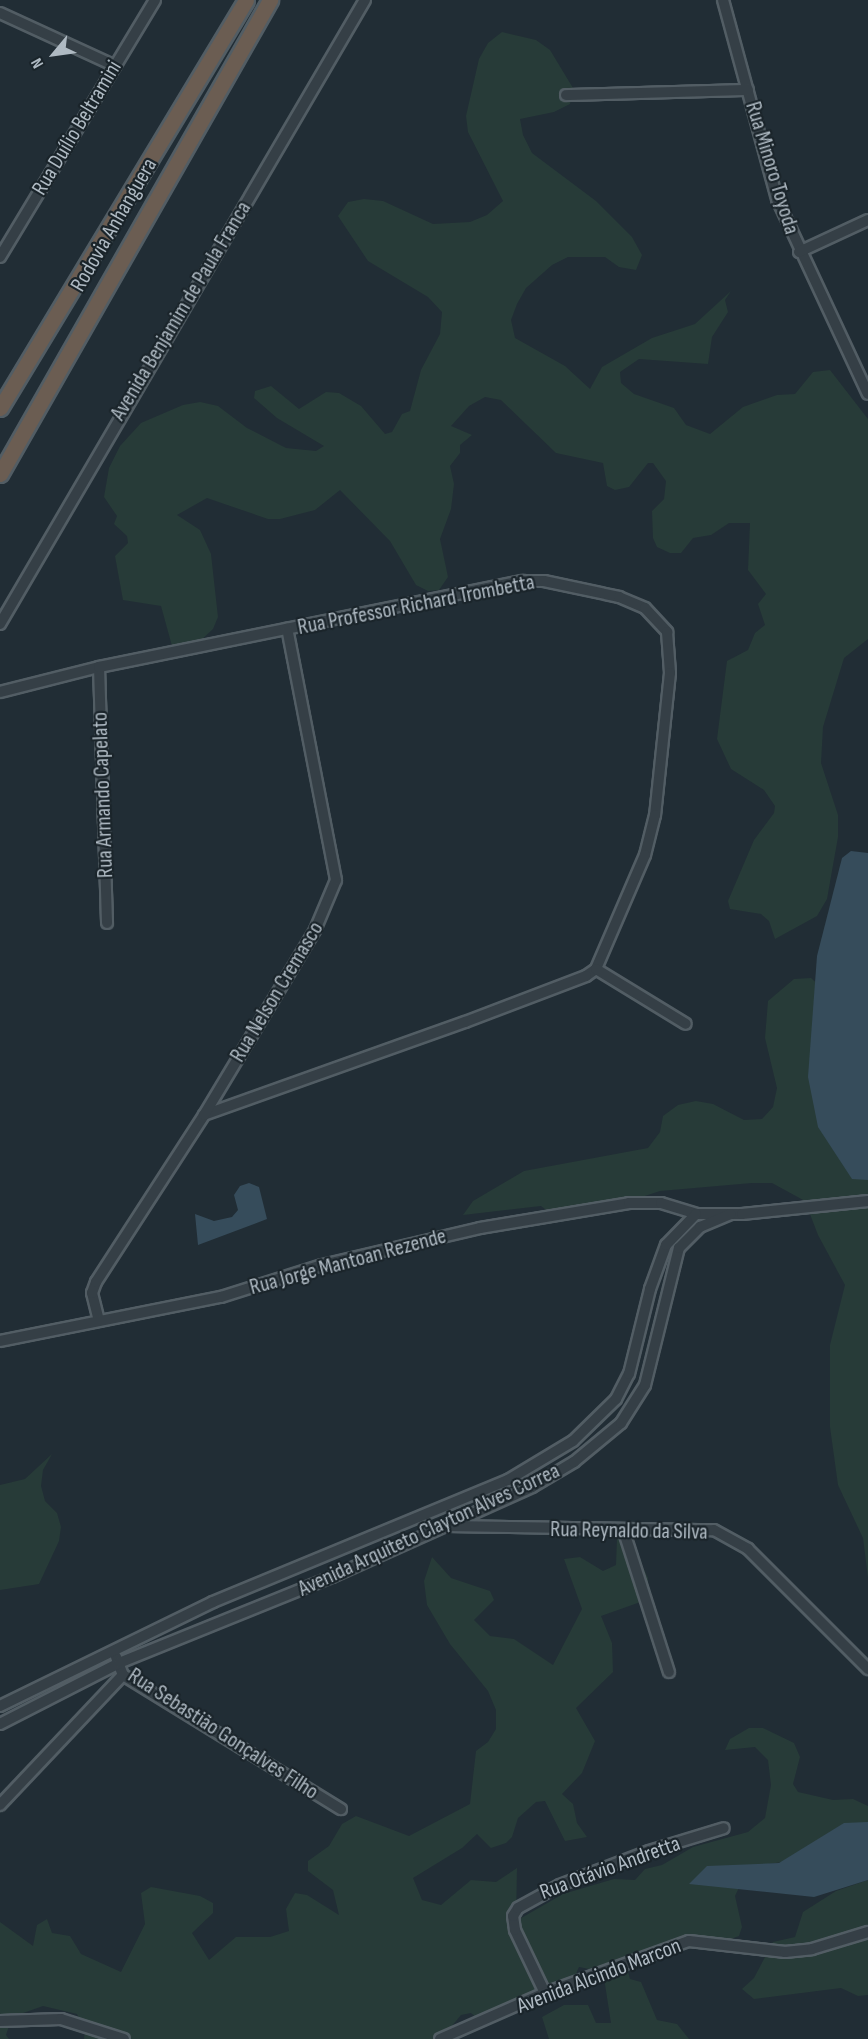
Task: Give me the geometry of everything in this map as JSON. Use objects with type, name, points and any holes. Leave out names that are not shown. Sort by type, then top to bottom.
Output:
[{"type":"highway","name":"Rodovia Anhanguera","points":[[0,408],[246,0]]},
{"type":"highway","name":"Rodovia Anhanguera","points":[[0,474],[270,0]]},
{"type":"street","name":"Rua Duílio Beltramini","points":[[0,257],[155,0]]},
{"type":"street","name":"Avenida Benjamim de Paula Franca","points":[[0,624],[365,0]]},
{"type":"street","name":"Rua Minoro Toyoda","points":[[723,0],[777,199],[799,252],[868,394]]},
{"type":"street","points":[[0,13],[115,66]]},
{"type":"street","points":[[566,95],[748,90]]},
{"type":"street","points":[[799,252],[868,220]]},
{"type":"street","name":"Rua Professor Richard Trombetta","points":[[0,692],[99,667],[534,581],[619,597],[645,608],[660,622],[669,641],[670,673],[655,815],[645,855],[596,969]]},
{"type":"street","name":"Rua Nelson Cremasco","points":[[99,1321],[92,1293],[96,1282],[204,1115],[319,922],[336,880],[287,629]]},
{"type":"street","name":"Rua Armando Capelato","points":[[99,667],[107,923]]},
{"type":"street","points":[[204,1115],[475,1018],[586,976],[596,969],[686,1024]]},
{"type":"street","points":[[730,1214],[868,1201]]},
{"type":"street","name":"Rua Jorge Mantoan Rezende","points":[[0,1341],[221,1297],[322,1265],[480,1228],[629,1203],[661,1203],[696,1214],[730,1214]]},
{"type":"street","name":"Avenida Arquiteto Clayton Alves Correa","points":[[0,1706],[173,1624],[213,1602],[442,1510],[526,1470],[573,1441],[616,1399],[629,1374],[650,1289],[666,1245],[696,1214]]},
{"type":"street","name":"Avenida Arquiteto Clayton Alves Correa","points":[[0,1724],[119,1663],[332,1577],[541,1482],[574,1462],[621,1423],[645,1385],[679,1248],[700,1227],[730,1214]]},
{"type":"street","name":"Rua Reynaldo da Silva","points":[[443,1526],[624,1532],[694,1527],[733,1539],[868,1670]]},
{"type":"street","points":[[624,1532],[669,1672]]},
{"type":"street","points":[[213,1602],[220,1622]]},
{"type":"street","points":[[173,1624],[181,1638]]},
{"type":"street","name":"Rua Sebastião Gonçalves Filho","points":[[113,1651],[123,1675],[341,1809]]},
{"type":"street","points":[[0,1805],[123,1675]]},
{"type":"street","name":"Rua Otávio Andretta","points":[[545,1993],[515,1930],[513,1916],[518,1908],[560,1885],[649,1851],[724,1828]]},
{"type":"street","name":"Avenida Alcindo Marcon","points":[[440,2039],[545,1993],[689,1941],[786,1952],[812,1949],[868,1932]]},
{"type":"street","points":[[0,2021],[17,2018],[61,2019],[124,2039]]},
{"type":"green space","points":[[502,32],[536,40],[550,50],[573,88],[570,104],[554,112],[520,119],[523,135],[532,153],[596,201],[632,237],[642,255],[636,270],[619,267],[605,257],[568,257],[552,265],[526,288],[517,304],[511,320],[515,338],[565,366],[590,389],[602,367],[652,338],[695,324],[731,291],[725,300],[728,312],[712,337],[708,364],[639,359],[620,372],[621,383],[634,394],[674,408],[686,425],[710,434],[743,407],[777,395],[795,394],[813,372],[830,370],[868,419],[868,639],[844,658],[823,727],[821,763],[838,815],[838,837],[827,899],[817,916],[775,939],[769,921],[761,914],[730,909],[728,901],[754,840],[774,813],[775,806],[764,790],[731,769],[717,739],[727,661],[748,650],[755,633],[765,625],[758,604],[766,594],[748,570],[750,523],[729,523],[711,535],[693,538],[681,553],[670,553],[657,547],[653,538],[652,511],[664,499],[666,481],[653,463],[648,463],[629,487],[615,490],[607,486],[603,463],[556,453],[501,400],[485,397],[469,406],[451,426],[472,435],[460,445],[460,453],[450,466],[454,484],[451,509],[440,539],[448,577],[439,590],[428,591],[416,585],[390,541],[340,490],[315,510],[280,519],[268,519],[207,498],[177,515],[200,530],[211,554],[218,617],[213,629],[199,642],[172,646],[161,606],[123,600],[115,556],[128,543],[127,536],[114,524],[117,516],[104,497],[109,468],[120,446],[141,423],[183,405],[200,402],[218,406],[247,428],[286,448],[316,451],[324,446],[277,418],[254,398],[255,391],[271,386],[299,409],[326,392],[339,393],[361,406],[385,434],[392,432],[402,414],[410,411],[421,370],[440,334],[442,312],[428,297],[368,261],[338,216],[348,202],[364,199],[383,201],[433,224],[470,222],[487,215],[503,201],[468,132],[466,116],[479,59],[488,43]]},
{"type":"green space","points":[[811,978],[823,989],[868,1171],[868,1578],[863,1538],[838,1485],[830,1427],[830,1345],[845,1285],[818,1235],[805,1201],[772,1183],[752,1183],[660,1191],[575,1219],[558,1219],[541,1206],[463,1215],[473,1201],[524,1171],[648,1148],[660,1132],[663,1116],[678,1105],[696,1101],[713,1104],[744,1120],[762,1119],[773,1107],[777,1088],[765,1038],[768,1001],[794,979]]},
{"type":"green space","points":[[52,1454],[43,1470],[41,1486],[45,1501],[57,1513],[61,1527],[59,1541],[39,1584],[0,1590],[0,1485],[25,1479]]},
{"type":"green space","points":[[617,1538],[636,1553],[648,1578],[646,1600],[601,1616],[612,1643],[613,1672],[576,1708],[595,1741],[582,1773],[562,1794],[573,1804],[577,1823],[587,1837],[565,1841],[545,1801],[536,1802],[518,1818],[512,1837],[506,1843],[491,1848],[477,1834],[462,1848],[413,1878],[422,1900],[441,1905],[471,1880],[496,1882],[517,1868],[516,1921],[563,1894],[614,1879],[635,1880],[645,1869],[662,1865],[693,1847],[748,1832],[765,1818],[771,1785],[768,1760],[755,1747],[725,1750],[730,1739],[749,1728],[763,1728],[794,1743],[800,1757],[793,1784],[798,1792],[833,1800],[853,1799],[868,1806],[868,1829],[783,1862],[759,1865],[744,1877],[735,1896],[742,1927],[739,1936],[723,1942],[698,1938],[639,1962],[628,1972],[630,1979],[641,1982],[657,2020],[677,2024],[689,2039],[549,2039],[542,2017],[564,2005],[588,2005],[596,2023],[611,2023],[604,1978],[599,1971],[579,1967],[574,1978],[478,2019],[471,2013],[461,2015],[441,2039],[84,2039],[85,2030],[77,2014],[43,2006],[12,2017],[6,2035],[9,2039],[0,2039],[0,1922],[33,1946],[37,1925],[47,1919],[52,1933],[70,1936],[81,1954],[121,1972],[145,1924],[141,1893],[151,1887],[200,1896],[213,1903],[213,1913],[192,1933],[209,1960],[236,1937],[270,1937],[289,1931],[286,1909],[295,1893],[307,1895],[339,1915],[333,1890],[308,1871],[308,1861],[329,1846],[342,1824],[356,1816],[409,1836],[470,1804],[476,1751],[488,1742],[496,1729],[496,1710],[488,1691],[450,1644],[427,1605],[424,1581],[432,1557],[451,1578],[490,1591],[494,1600],[474,1620],[490,1636],[514,1639],[553,1665],[582,1609],[564,1559],[580,1557],[603,1571],[616,1565]]},
{"type":"green space","points":[[868,1880],[868,1995],[858,1996],[841,1988],[754,1999],[742,1989],[754,1978],[773,1942],[795,1937],[803,1912],[836,1891]]},
{"type":"water","points":[[851,851],[868,853],[868,1180],[852,1179],[818,1127],[808,1077],[817,956],[842,858]]},
{"type":"water","points":[[249,1183],[259,1187],[267,1219],[198,1245],[195,1214],[214,1221],[232,1217],[238,1210],[234,1195],[240,1186]]},
{"type":"water","points":[[868,1822],[868,1880],[814,1897],[689,1884],[707,1866],[779,1863],[844,1823]]}]
